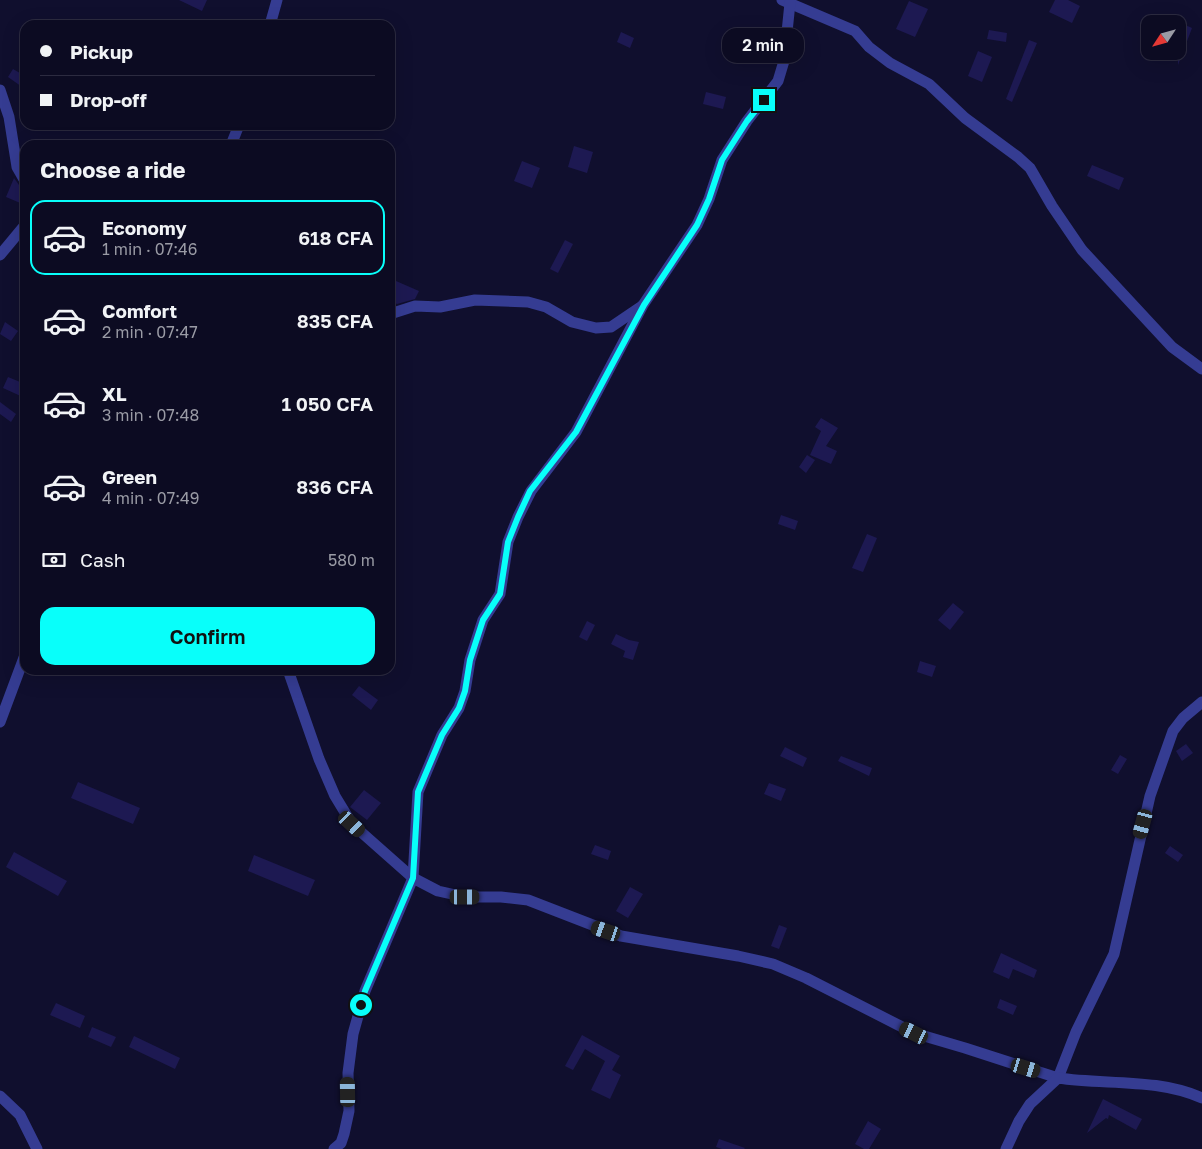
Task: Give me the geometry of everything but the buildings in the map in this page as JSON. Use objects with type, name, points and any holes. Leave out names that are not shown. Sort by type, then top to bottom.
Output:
[{"type":"street","points":[[271,20],[277,0]]},
{"type":"street","points":[[334,1149],[341,1143],[349,1111],[348,1073],[353,1034],[365,991],[413,878],[418,792],[442,735],[459,708],[465,691],[470,660],[483,620],[500,594],[508,542],[530,491],[576,432],[644,305],[697,225],[709,199],[722,160],[747,121],[778,81],[784,61],[786,2],[855,31],[869,47],[890,63],[929,84],[965,118],[1024,162],[1030,168],[1052,206],[1082,250],[1172,347],[1202,369]]},
{"type":"street","points":[[0,90],[9,117],[17,167],[20,172]]},
{"type":"street","points":[[0,256],[20,232]]},
{"type":"street","points":[[395,312],[415,306],[440,307],[475,300],[512,301],[546,307],[572,322],[596,328],[611,327],[644,305]]},
{"type":"street","points":[[0,722],[20,668]]},
{"type":"street","points":[[290,675],[319,759],[335,796],[352,824],[413,878],[438,891],[465,897],[501,897],[528,900],[621,936],[738,956],[773,964],[806,978],[914,1033],[1058,1078],[1078,1081],[1146,1084],[1187,1091],[1202,1098]]},
{"type":"street","points":[[1006,1149],[1019,1121],[1030,1104],[1058,1078],[1076,1032],[1114,954],[1150,796],[1173,731],[1183,718],[1202,702]]},
{"type":"street","points":[[0,1096],[20,1116],[37,1149]]},
{"type":"route","points":[[361,1005],[365,991],[413,878],[418,792],[442,735],[459,708],[465,691],[470,660],[476,639],[483,620],[500,594],[504,582],[504,565],[508,542],[518,517],[530,491],[576,432],[644,305],[697,225],[709,199],[722,160],[747,121],[764,100]]}]
